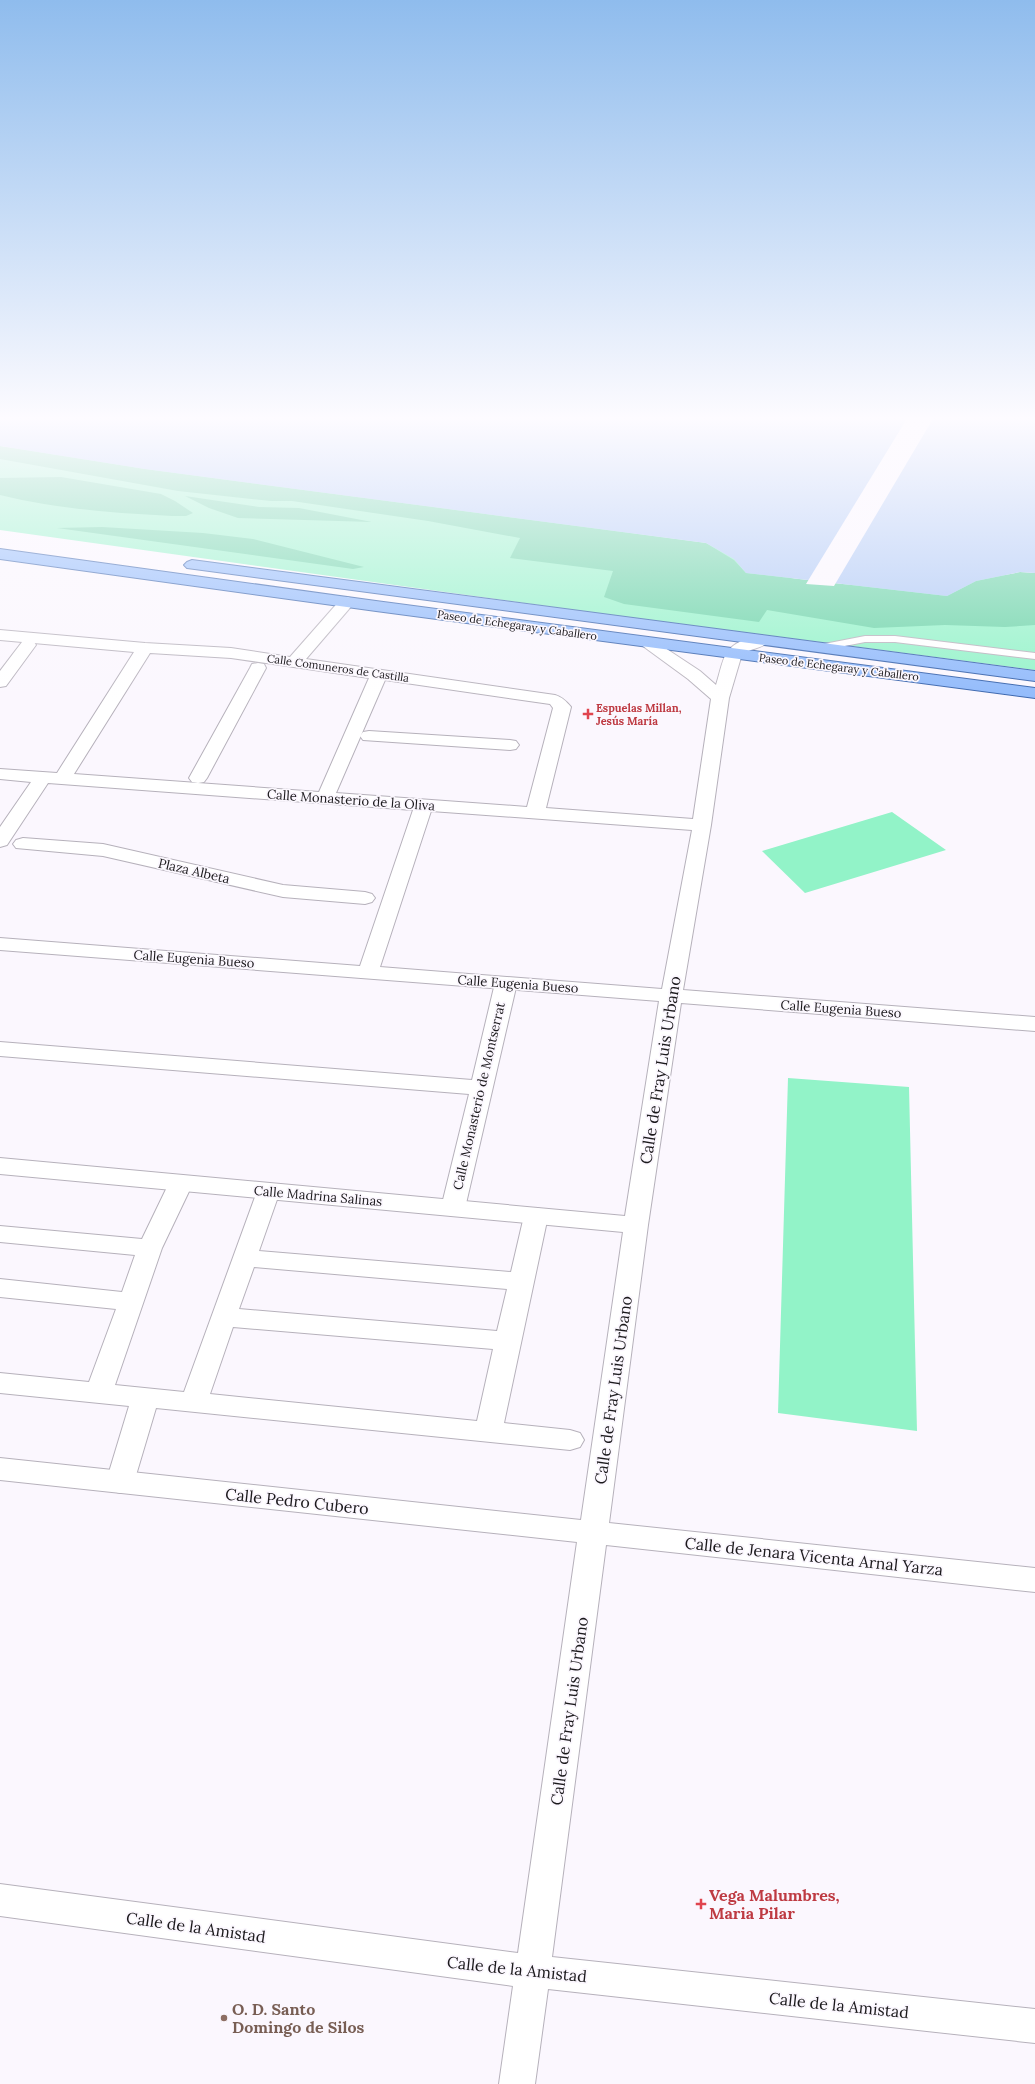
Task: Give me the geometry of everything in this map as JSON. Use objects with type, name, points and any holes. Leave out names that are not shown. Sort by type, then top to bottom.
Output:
[{"type":"main road","points":[[0,540],[88,551]]},
{"type":"main road","name":"Paseo de Echegaray y Caballero","points":[[0,554],[734,654],[1035,693]]},
{"type":"main road","name":"Paseo de Echegaray y Caballero","points":[[174,563],[1035,676]]},
{"type":"street","points":[[294,662],[347,602]]},
{"type":"street","name":"Calle Comuneros de Castilla","points":[[0,635],[145,648],[231,653],[549,698],[561,704],[562,707],[535,813]]},
{"type":"street","points":[[734,654],[744,645],[762,640]]},
{"type":"street","points":[[644,641],[694,675],[720,698]]},
{"type":"street","points":[[0,682],[28,645]]},
{"type":"street","points":[[62,779],[145,648]]},
{"type":"street","name":"Calle de Fray Luis Urbano","points":[[517,2084],[636,1225],[671,996],[702,825],[720,698],[734,654]]},
{"type":"street","points":[[198,778],[258,668]]},
{"type":"street","points":[[325,798],[378,674]]},
{"type":"street","points":[[369,736],[510,745]]},
{"type":"street","name":"Calle Monasterio de la Oliva","points":[[0,774],[702,825]]},
{"type":"street","points":[[0,841],[43,777]]},
{"type":"street","points":[[368,973],[424,805]]},
{"type":"street","name":"Plaza Albeta","points":[[23,844],[103,850],[283,891],[365,898]]},
{"type":"street","name":"Calle Eugenia Bueso","points":[[0,944],[1035,1024]]},
{"type":"street","name":"Calle Monasterio de Montserrat","points":[[453,1208],[506,983]]},
{"type":"street","points":[[0,1049],[481,1088]]},
{"type":"street","name":"Calle Madrina Salinas","points":[[0,1166],[636,1225]]},
{"type":"street","points":[[99,1393],[150,1248],[181,1183]]},
{"type":"street","points":[[194,1403],[268,1191]]},
{"type":"street","points":[[488,1432],[536,1216]]},
{"type":"street","points":[[0,1234],[150,1248]]},
{"type":"street","points":[[245,1258],[522,1282]]},
{"type":"street","points":[[0,1288],[132,1302]]},
{"type":"street","points":[[224,1317],[508,1341]]},
{"type":"street","points":[[0,1383],[570,1440]]},
{"type":"street","points":[[120,1482],[145,1398]]},
{"type":"street","name":"Calle Pedro Cubero","points":[[0,1469],[593,1532]]},
{"type":"street","name":"Calle de Jenara Vicenta Arnal Yarza","points":[[593,1532],[1035,1580]]},
{"type":"street","name":"Calle de la Amistad","points":[[0,1900],[470,1964],[1035,2026]]},
{"type":"lane","points":[[819,648],[865,639],[895,639],[1035,656]]},
{"type":"green space","points":[[0,514],[497,514],[706,543],[799,581],[839,585],[1035,573],[1035,670],[581,611],[0,530]]},
{"type":"green space","points":[[144,514],[190,514],[186,516]]},
{"type":"green space","points":[[227,514],[332,514],[372,522],[238,518]]},
{"type":"green space","points":[[382,514],[488,514],[706,543],[734,560],[746,573],[947,596],[976,581],[1020,572],[1035,573],[1035,625],[1005,627],[945,625],[874,628],[767,610],[759,622],[624,604],[604,597],[613,571],[510,558],[520,538]]},
{"type":"green space","points":[[102,527],[203,533],[253,539],[364,567],[353,569],[57,528]]},
{"type":"green space","points":[[892,812],[946,850],[805,893],[762,851]]},
{"type":"green space","points":[[788,1078],[909,1087],[917,1431],[778,1413]]},
{"type":"water","points":[[488,514],[1035,514],[1035,573],[1020,572],[976,581],[947,596],[746,573],[734,559],[706,543]]},
{"type":"pier","points":[[849,514],[876,514],[834,586],[806,584]]},
{"type":"place","name":"Espuelas Millan, Jesús María","points":[[588,714]]},
{"type":"place","name":"Vega Malumbres, Maria Pilar","points":[[701,1904]]},
{"type":"place","name":"O. D. Santo Domingo de Silos","points":[[224,2018]]}]
